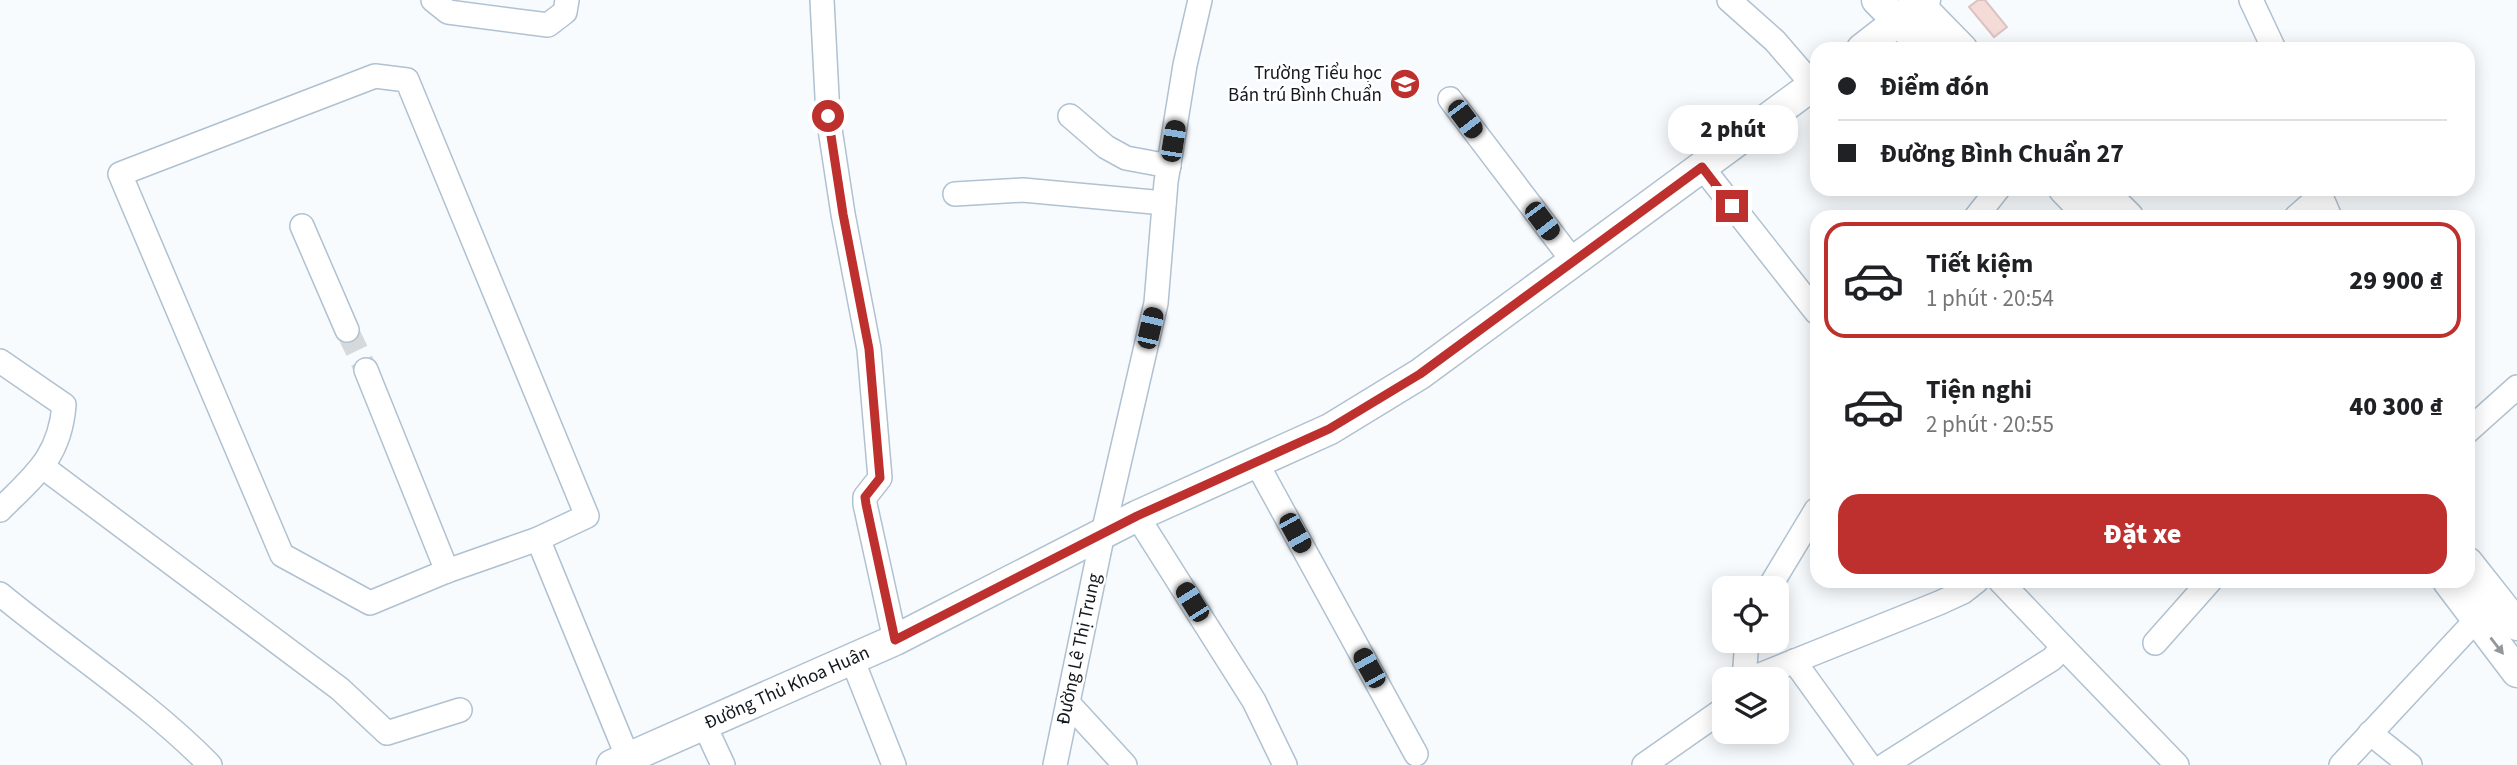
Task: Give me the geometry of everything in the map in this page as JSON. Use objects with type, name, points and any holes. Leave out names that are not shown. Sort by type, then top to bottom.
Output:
[{"type":"main road","points":[[1877,0],[1915,7],[1954,42]]},
{"type":"main road","points":[[1871,42],[1915,7]]},
{"type":"main road","points":[[1915,7],[1924,42]]},
{"type":"main road","name":"Đường Thủ Khoa Huân","points":[[620,761],[895,640],[1137,516],[1329,429],[1420,374],[1810,88]]},
{"type":"main road","points":[[2088,196],[2112,203]]},
{"type":"main road","points":[[2475,572],[2517,625]]},
{"type":"main road","points":[[2454,588],[2517,672]]},
{"type":"street","points":[[433,0],[447,12],[548,26],[565,12],[567,0]]},
{"type":"street","points":[[822,0],[828,116],[843,214],[869,349],[880,478],[865,497],[895,640]]},
{"type":"street","name":"Đường Lê Thị Trung","points":[[1055,765],[1103,533],[1156,303],[1168,166],[1185,65],[1200,0]]},
{"type":"street","points":[[1729,0],[1775,41],[1810,79]]},
{"type":"street","points":[[2251,0],[2271,42]]},
{"type":"street","points":[[375,76],[407,79],[587,516],[538,539],[447,571],[370,603],[282,555],[120,174],[375,76]]},
{"type":"street","points":[[1450,99],[1573,261]]},
{"type":"street","points":[[1070,116],[1107,147],[1126,158],[1168,166]]},
{"type":"street","points":[[1702,167],[1810,304]]},
{"type":"street","points":[[955,194],[1023,190],[1164,204]]},
{"type":"street","points":[[1982,210],[1992,196]]},
{"type":"street","points":[[302,226],[347,330]]},
{"type":"street","points":[[0,361],[64,405],[62,429],[43,467],[0,510]]},
{"type":"street","points":[[366,370],[447,571]]},
{"type":"street","points":[[2475,425],[2517,387]]},
{"type":"street","points":[[1256,462],[1416,754]]},
{"type":"street","points":[[43,467],[340,689],[387,733],[460,710]]},
{"type":"street","points":[[1137,516],[1254,701],[1285,765]]},
{"type":"street","points":[[1776,576],[1810,520]]},
{"type":"street","points":[[538,539],[620,761]]},
{"type":"street","points":[[1779,667],[1939,603],[1968,588]]},
{"type":"street","points":[[2007,588],[2177,765]]},
{"type":"street","points":[[2155,643],[2204,588]]},
{"type":"street","points":[[0,594],[180,734],[210,765]]},
{"type":"street","points":[[2340,765],[2476,620]]},
{"type":"street","points":[[1885,765],[2052,659],[2063,648]]},
{"type":"street","points":[[852,659],[894,765]]},
{"type":"street","points":[[1794,661],[1869,765]]},
{"type":"street","points":[[1068,703],[1125,765]]},
{"type":"street","points":[[1644,765],[1712,717]]},
{"type":"street","points":[[704,724],[723,765]]},
{"type":"street","points":[[2370,733],[2410,765]]},
{"type":"building","points":[[1978,0],[1985,0],[2007,27],[1994,37],[1969,7]]},
{"type":"tunnel","points":[[347,330],[366,370]]},
{"type":"place","name":"Trường Tiểu học Bán trú Bình Chuẩn","points":[[1405,84]]},
{"type":"route","points":[[828,116],[843,214],[869,349],[880,478],[865,497],[895,640],[1137,516],[1329,429],[1420,374],[1702,167],[1732,206]]}]
